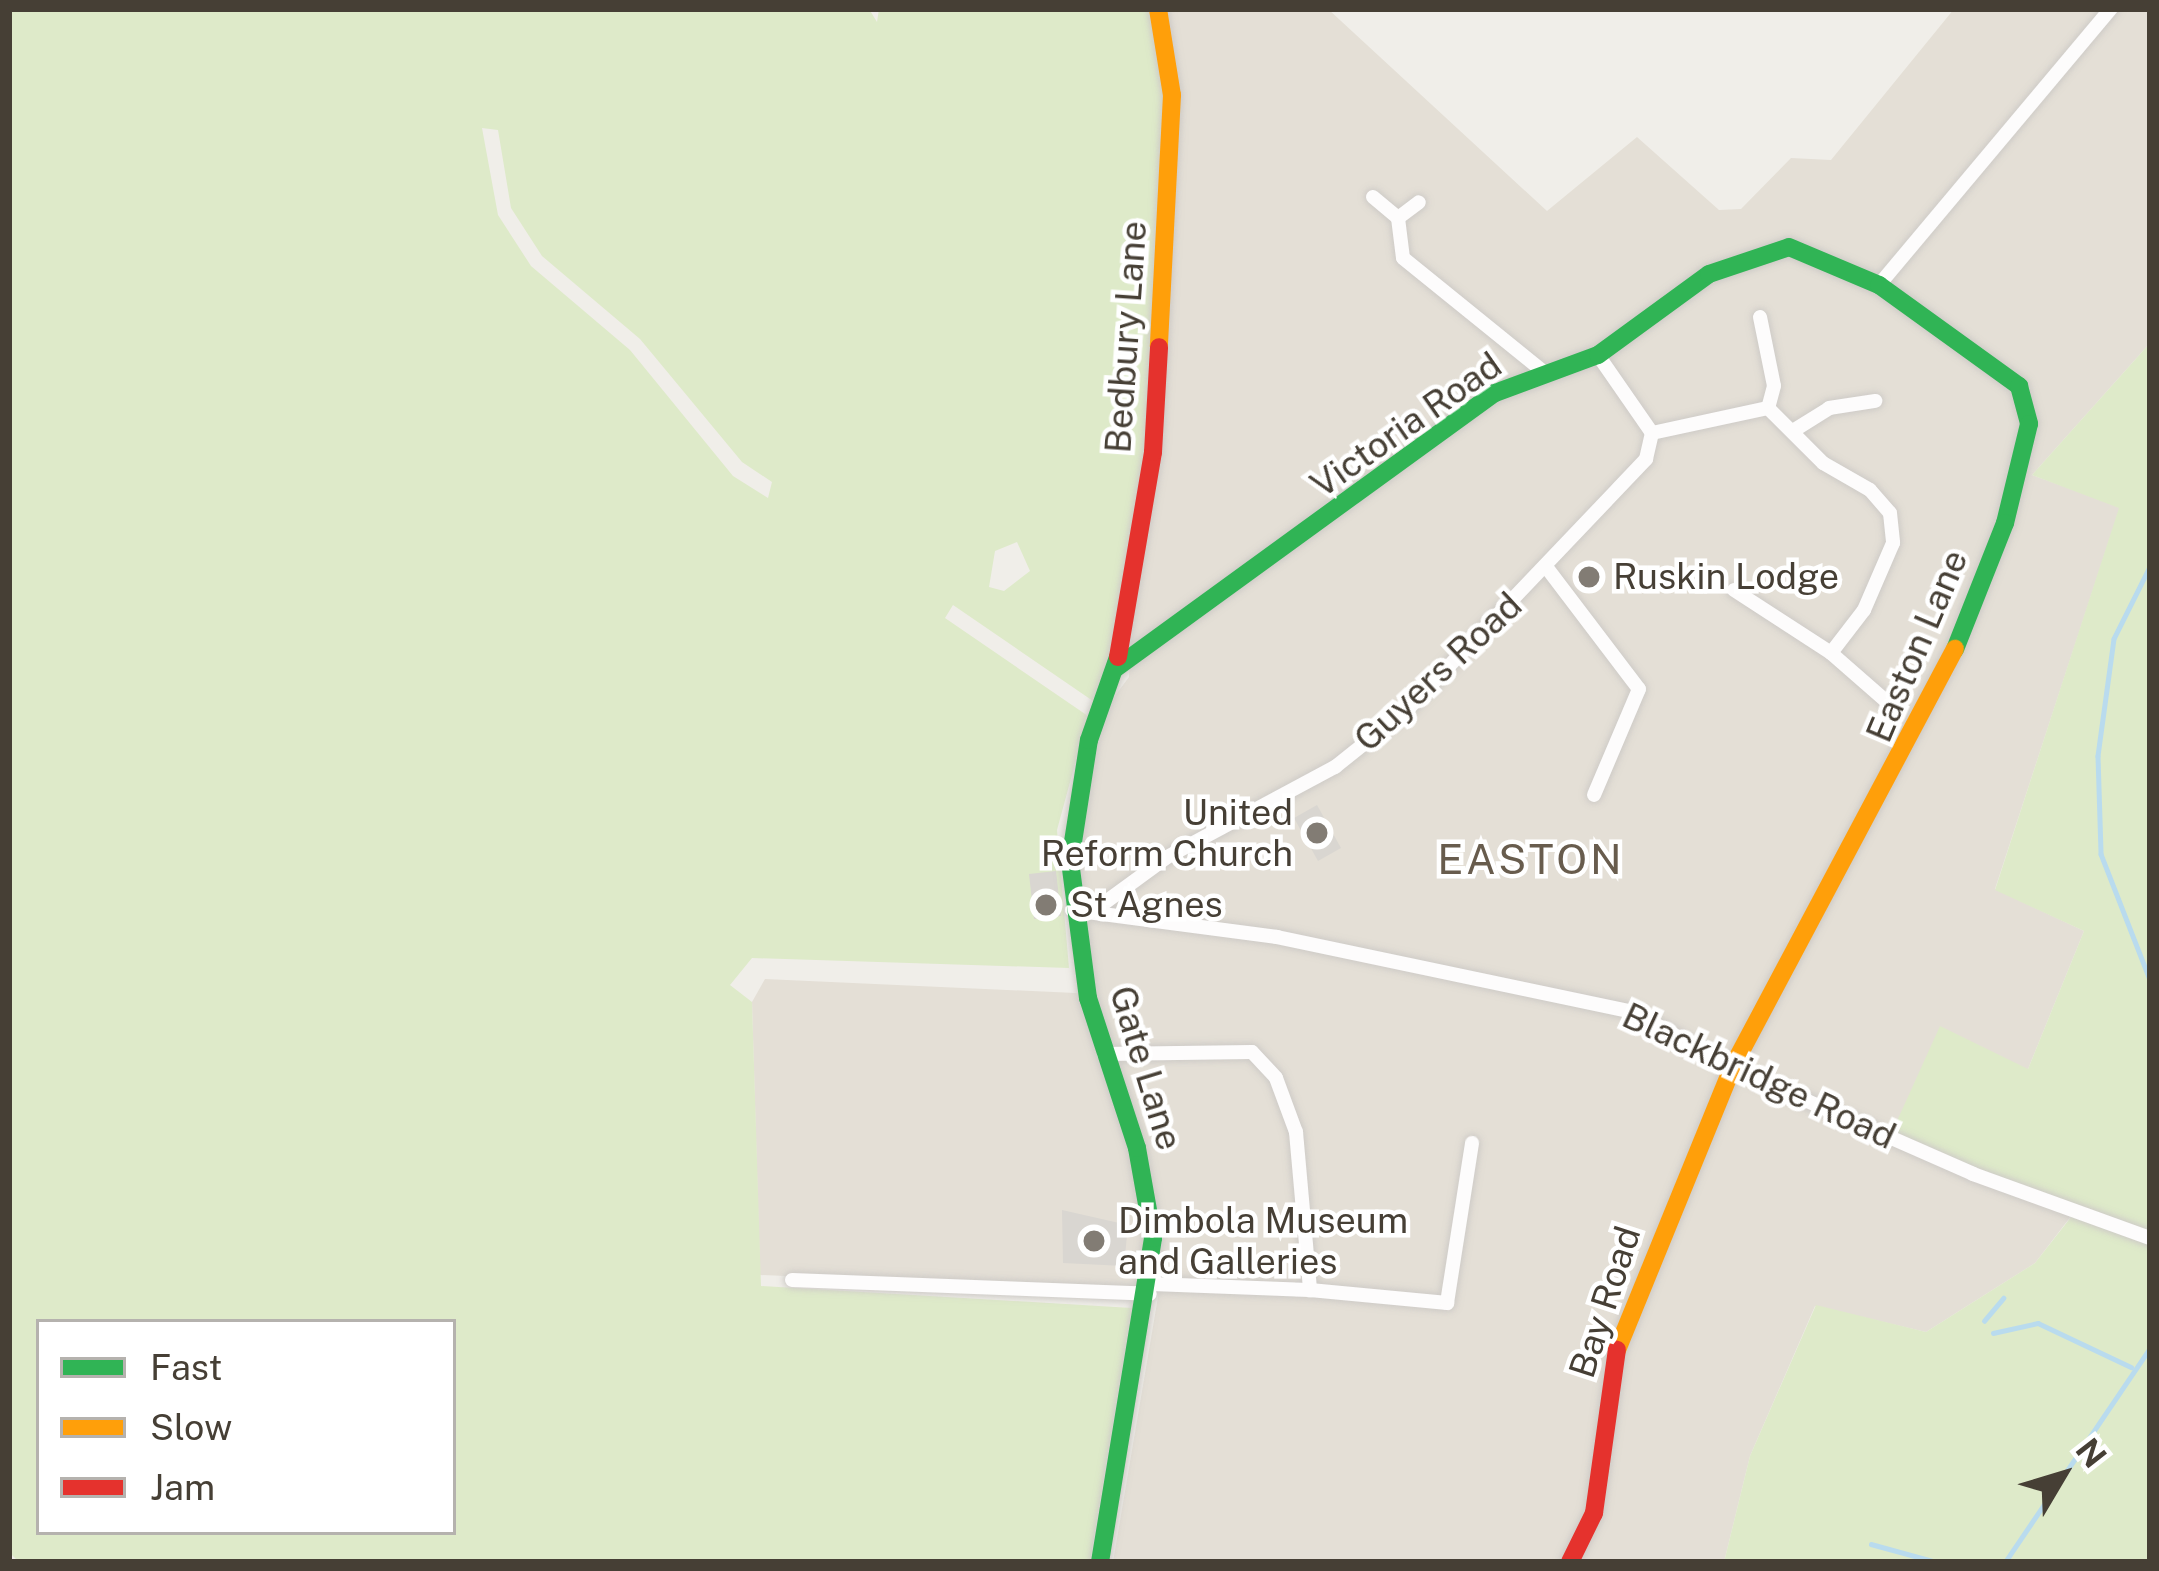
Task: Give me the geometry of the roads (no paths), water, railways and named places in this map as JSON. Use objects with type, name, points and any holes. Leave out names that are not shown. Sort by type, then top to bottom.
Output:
[{"type":"street","name":"Bedbury Lane","points":[[1116,668],[1153,452],[1164,291],[1172,95],[1158,9]]},
{"type":"street","points":[[1879,285],[2111,9]]},
{"type":"street","points":[[1373,196],[1398,218],[1403,258],[1544,372]]},
{"type":"street","points":[[1398,218],[1419,202]]},
{"type":"street","name":"Victoria Road","points":[[1116,668],[1495,393],[1598,355],[1708,274],[1757,251],[1789,248],[1879,285]]},
{"type":"street","name":"Easton Lane","points":[[1732,1068],[1942,683],[2005,523],[2029,424],[2019,386],[1879,285]]},
{"type":"street","points":[[1760,317],[1774,386],[1768,409]]},
{"type":"street","points":[[1598,355],[1652,433],[1768,409],[1890,513],[1885,567],[1831,653]]},
{"type":"street","points":[[1796,429],[1829,407],[1875,401]]},
{"type":"street","name":"Guyers Road","points":[[1096,909],[1167,856],[1334,767],[1409,708],[1646,459],[1652,433]]},
{"type":"street","points":[[1547,568],[1639,689],[1594,795]]},
{"type":"street","points":[[1734,590],[1831,653],[1893,706]]},
{"type":"street","name":"Gate Lane","points":[[1100,1562],[1151,1289],[1145,1181],[1104,1054],[1072,910],[1082,769],[1116,668]]},
{"type":"street","name":"Blackbridge Road","points":[[1072,910],[1096,909],[1407,961],[1634,1012],[1732,1068],[2057,1209],[2150,1238]]},
{"type":"street","points":[[1104,1054],[1252,1052],[1267,1063],[1306,1179],[1310,1290]]},
{"type":"street","name":"Bay Road","points":[[1570,1562],[1594,1513],[1609,1373],[1732,1068]]},
{"type":"street","points":[[792,1280],[1310,1290],[1448,1303],[1472,1143]]},
{"type":"waterway","points":[[2150,567],[2114,639],[2098,756],[2101,854],[2150,980]]},
{"type":"waterway","points":[[1984,1321],[2003,1298]]},
{"type":"waterway","points":[[1993,1333],[2038,1323],[2131,1367]]},
{"type":"waterway","points":[[2005,1562],[2150,1348]]},
{"type":"waterway","points":[[1871,1544],[1937,1562]]},
{"type":"place","name":"Ruskin Lodge","points":[[1589,577]]},
{"type":"place","name":"United Reform Church","points":[[1317,833]]},
{"type":"place","name":"St Agnes","points":[[1046,905]]},
{"type":"place","name":"Dimbola Museum and Galleries","points":[[1094,1241]]},
{"type":"district","name":"EASTON","points":[[1531,859]]}]
